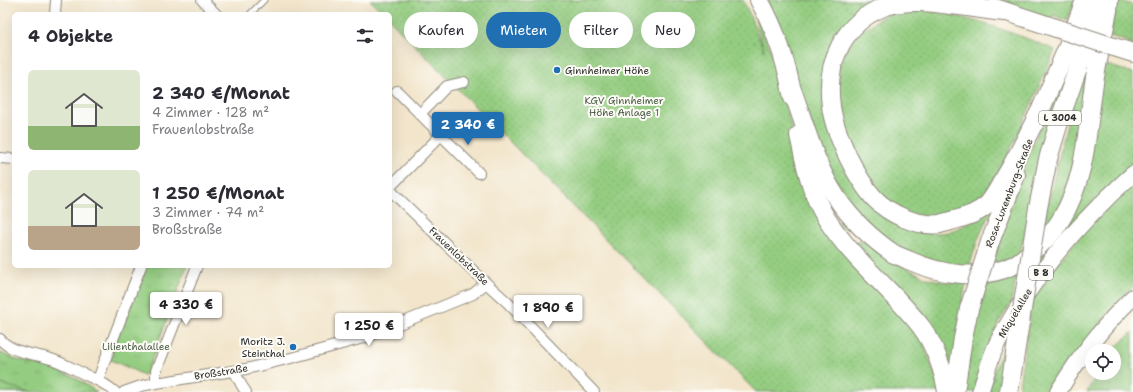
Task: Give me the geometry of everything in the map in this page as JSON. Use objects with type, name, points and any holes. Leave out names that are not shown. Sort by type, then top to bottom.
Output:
[{"type":"highway","points":[[969,0],[1133,53]]},
{"type":"highway","name":"Rosa-Luxemburg-Straße","points":[[955,392],[969,309],[990,242],[1039,113],[1068,46],[1085,0]]},
{"type":"highway","name":"L 3004","points":[[1009,392],[1038,208],[1048,159],[1060,119],[1102,0]]},
{"type":"highway","points":[[762,5],[779,44],[805,129],[823,172],[836,198],[858,224],[895,254],[916,264],[941,272],[965,274],[990,273],[1015,264],[1042,244],[1060,222],[1071,201],[1079,179],[1109,0]]},
{"type":"highway","points":[[1005,12],[922,1],[901,2],[887,5],[872,12],[848,33],[841,43],[833,62],[830,80],[831,107],[840,140],[857,175],[874,198],[889,210],[905,219],[922,223],[938,224],[970,216],[987,205],[1013,164],[1039,113]]},
{"type":"highway","points":[[791,87],[804,162],[813,190],[826,218],[842,242],[922,328],[933,345],[944,376],[947,392]]},
{"type":"main road","name":"Miquelallee","points":[[980,392],[995,348],[1034,282],[1064,243],[1133,174]]},
{"type":"main road","points":[[1058,392],[1083,353],[1113,316],[1133,296]]},
{"type":"street","points":[[55,12],[56,0]]},
{"type":"street","points":[[202,0],[214,12]]},
{"type":"street","points":[[420,114],[447,86],[464,82]]},
{"type":"street","points":[[397,91],[479,173]]},
{"type":"street","points":[[392,185],[441,134]]},
{"type":"street","points":[[0,158],[12,159]]},
{"type":"street","name":"Frauenlobstraße","points":[[392,192],[508,303],[594,392]]},
{"type":"street","points":[[98,380],[140,268]]},
{"type":"street","points":[[124,392],[156,382],[156,371],[196,268]]},
{"type":"street","name":"Broßstraße","points":[[156,382],[234,371],[291,358],[366,337],[473,294],[486,282]]},
{"type":"street","points":[[0,339],[8,347],[16,350],[52,358],[98,380],[114,392]]},
{"type":"street","points":[[234,371],[246,392]]},
{"type":"lane","points":[[252,12],[264,0]]},
{"type":"green space","name":"KGV Ginnheimer Höhe Anlage 1","points":[[370,0],[743,0],[764,51],[754,13],[757,12],[769,45],[804,176],[920,334],[941,392],[756,392],[418,48],[478,48],[478,12],[404,12],[404,34],[392,22],[392,12],[382,12]]},
{"type":"green space","points":[[767,0],[883,0],[823,77],[878,213],[891,222],[904,228],[918,232],[940,233],[948,232],[970,222],[992,209],[978,239],[968,270],[901,251],[856,213],[823,159]]},
{"type":"green space","points":[[989,0],[1075,0],[1067,21],[1053,15],[1051,20]]},
{"type":"green space","points":[[1117,0],[1133,5],[1133,46],[1128,42],[1110,36]]},
{"type":"green space","points":[[918,10],[953,15],[988,25],[1005,30],[1055,50],[1014,143],[985,192],[966,208],[936,218],[907,213],[874,189],[847,139],[837,103],[840,63],[854,36],[882,17],[899,11]]},
{"type":"green space","points":[[1069,54],[1074,55],[1041,161],[1020,254],[992,267],[1020,177]]},
{"type":"green space","points":[[1090,60],[1070,178],[1059,213],[1040,236],[1075,91]]},
{"type":"green space","points":[[1103,64],[1133,73],[1133,164],[1093,202],[1037,270],[1039,257],[1057,240]]},
{"type":"green space","points":[[1133,181],[1133,287],[1114,306],[1087,344],[1085,344],[1085,346],[1052,392],[1018,392],[1032,300],[1062,258],[1085,231]]},
{"type":"green space","points":[[857,241],[866,243],[908,269],[927,278],[945,282],[966,283],[962,302],[953,379],[849,244]]},
{"type":"green space","name":"Lilienthalallee","points":[[146,268],[186,268],[150,365],[144,375],[109,359]]},
{"type":"green space","points":[[1015,272],[1017,274],[1011,303],[999,322],[991,340],[976,392],[963,392],[976,318],[988,283],[1006,277]]},
{"type":"green space","points":[[1133,332],[1133,392],[1087,392],[1094,380],[1121,380],[1121,344],[1119,344]]},
{"type":"green space","points":[[1007,341],[1001,392],[989,392],[995,368]]},
{"type":"green space","points":[[0,352],[17,360],[48,367],[74,377],[97,392],[0,392]]},
{"type":"green space","points":[[1,384],[30,392],[0,392]]},
{"type":"place","name":"Ginnheimer Höhe","points":[[557,70]]},
{"type":"place","name":"Moritz J. Steinthal","points":[[293,347]]}]
